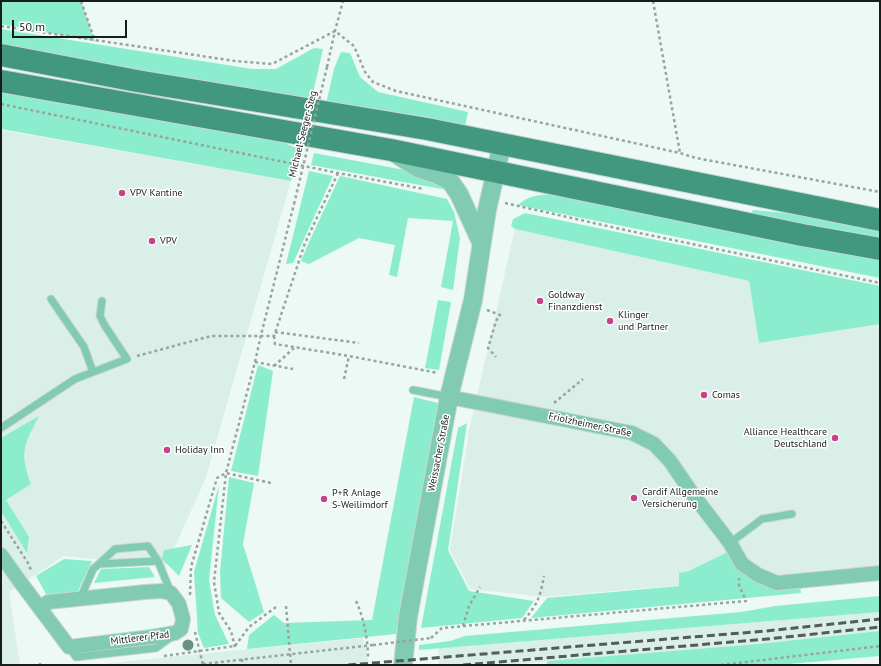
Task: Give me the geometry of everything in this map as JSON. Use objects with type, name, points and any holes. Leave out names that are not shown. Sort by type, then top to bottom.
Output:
[{"type":"main road","points":[[1,55],[137,81],[379,121],[502,144],[880,220]]},
{"type":"main road","points":[[1,81],[390,150],[880,249]]},
{"type":"street","name":"Weissacher Straße","points":[[404,665],[408,617],[449,397],[473,300],[481,242],[502,144]]},
{"type":"street","points":[[390,150],[420,169],[436,174],[450,181],[459,194],[481,242]]},
{"type":"street","name":"Friolzheimer Straße","points":[[449,397],[632,433],[654,444],[670,461],[730,543],[742,564],[758,575],[777,583],[880,573]]},
{"type":"street","name":"Mittlerer Pfad","points":[[1,555],[69,647],[175,633],[181,629],[183,619],[179,604],[172,593]]},
{"type":"street","points":[[41,608],[48,602],[145,592],[161,591],[172,593]]},
{"type":"lane","points":[[51,299],[84,347],[93,372]]},
{"type":"lane","points":[[1,428],[75,379],[127,359],[100,316],[102,301]]},
{"type":"lane","points":[[413,390],[449,397]]},
{"type":"lane","points":[[730,543],[762,519],[792,514]]},
{"type":"lane","points":[[80,599],[93,569],[115,549],[148,546],[158,561],[172,593]]},
{"type":"lane","points":[[99,564],[158,561]]},
{"type":"path","points":[[81,1],[95,41]]},
{"type":"path","name":"Michael-Seeger-Steg","points":[[235,647],[231,631],[219,613],[214,582],[226,473],[255,362],[343,1]]},
{"type":"path","points":[[653,1],[680,153]]},
{"type":"path","points":[[1,26],[235,61],[272,64],[335,31],[354,46],[365,72],[373,82],[396,91],[680,153],[696,158],[880,192]]},
{"type":"path","points":[[1,104],[338,173],[431,190]]},
{"type":"path","points":[[338,173],[305,243],[275,332],[275,344],[349,356],[454,376]]},
{"type":"path","points":[[522,207],[880,283]]},
{"type":"path","points":[[485,309],[500,315],[496,321],[488,348],[496,357]]},
{"type":"path","points":[[275,332],[359,343]]},
{"type":"path","points":[[127,359],[211,336],[274,336]]},
{"type":"path","points":[[274,366],[294,347]]},
{"type":"path","points":[[344,378],[349,356]]},
{"type":"path","points":[[255,362],[293,369]]},
{"type":"path","points":[[540,415],[584,379]]},
{"type":"path","points":[[191,600],[191,567],[217,478],[226,473],[271,483]]},
{"type":"path","points":[[195,626],[203,665],[242,659],[431,638],[442,628],[746,601],[739,585],[739,576],[742,564]]},
{"type":"path","points":[[524,620],[535,608],[540,596],[544,576]]},
{"type":"path","points":[[462,626],[469,606],[480,587]]},
{"type":"path","points":[[356,601],[363,620],[368,659]]},
{"type":"path","points":[[286,606],[291,665]]},
{"type":"path","points":[[200,651],[235,647],[249,627],[276,607]]},
{"type":"path","points":[[721,665],[741,664],[880,646]]},
{"type":"path","points":[[242,659],[242,665]]},
{"type":"shaded area","points":[[1,130],[291,181],[205,480],[166,566],[64,556],[9,592],[20,665],[1,665]]},
{"type":"shaded area","points":[[515,229],[749,281],[760,343],[880,324],[880,568],[544,597],[470,589],[450,550],[469,431]]},
{"type":"shaded area","points":[[880,612],[880,631],[758,644],[509,665],[439,665],[438,648]]},
{"type":"shaded area","points":[[363,638],[369,665],[92,665],[170,657]]},
{"type":"green space","points":[[1,1],[81,1],[95,41],[1,24]]},
{"type":"green space","points":[[1,29],[252,69],[276,69],[314,48],[323,49],[311,102],[1,45]]},
{"type":"green space","points":[[341,52],[350,53],[360,77],[378,92],[468,112],[465,126],[326,104],[334,69]]},
{"type":"green space","points":[[1,87],[265,135],[299,149],[291,181],[1,129]]},
{"type":"green space","points":[[314,153],[421,173],[447,190],[311,165]]},
{"type":"green space","points":[[309,171],[333,176],[293,263],[286,264]]},
{"type":"green space","points":[[340,176],[447,199],[454,212],[460,238],[453,290],[441,287],[453,221],[408,218],[397,277],[389,275],[395,245],[359,238],[309,264],[301,261]]},
{"type":"green space","points":[[550,194],[880,257],[880,278],[518,205],[533,196]]},
{"type":"green space","points":[[753,210],[808,215],[880,229],[880,240],[751,215]]},
{"type":"green space","points":[[525,213],[880,286],[880,324],[759,343],[749,281],[515,229],[511,226],[513,219]]},
{"type":"green space","points":[[438,300],[451,302],[439,370],[425,368]]},
{"type":"green space","points":[[258,365],[273,371],[258,476],[231,471]]},
{"type":"green space","points":[[414,397],[438,403],[396,634],[247,649],[249,635],[274,615],[284,623],[372,620]]},
{"type":"green space","points":[[39,416],[27,442],[24,456],[27,473],[31,484],[6,500],[29,537],[27,553],[1,511],[1,438]]},
{"type":"green space","points":[[467,423],[448,550],[469,591],[534,601],[522,618],[421,628],[458,428]]},
{"type":"green space","points":[[229,477],[254,483],[243,544],[264,612],[249,622],[221,598],[220,572]]},
{"type":"green space","points":[[219,485],[209,580],[215,615],[229,644],[204,648],[198,633],[194,572]]},
{"type":"green space","points":[[192,545],[179,576],[162,559],[164,550]]},
{"type":"green space","points":[[728,552],[735,563],[800,586],[801,593],[531,618],[547,598],[679,586],[679,573],[689,571]]},
{"type":"green space","points":[[64,559],[92,561],[76,595],[49,599],[36,576]]},
{"type":"green space","points":[[149,567],[155,577],[94,583],[101,569]]},
{"type":"green space","points":[[880,596],[880,612],[419,650],[419,645],[450,641],[465,636],[741,612],[775,606]]},
{"type":"green space","points":[[880,631],[880,656],[778,665],[545,665],[549,661],[758,644]]},
{"type":"railway","points":[[348,665],[766,631],[880,619]]},
{"type":"railway","points":[[463,665],[767,639],[880,627]]},
{"type":"place","name":"VPV Kantine","points":[[122,193]]},
{"type":"place","name":"VPV","points":[[152,241]]},
{"type":"place","name":"Goldway Finanzdienst","points":[[540,301]]},
{"type":"place","name":"Klinger und Partner","points":[[610,321]]},
{"type":"place","name":"Comas","points":[[704,395]]},
{"type":"place","name":"Alliance Healthcare Deutschland","points":[[835,438]]},
{"type":"place","name":"Holiday Inn","points":[[167,450]]},
{"type":"place","name":"Cardif Allgemeine Versicherung","points":[[634,498]]},
{"type":"place","name":"P+R Anlage S-Weilimdorf","points":[[324,499]]}]
